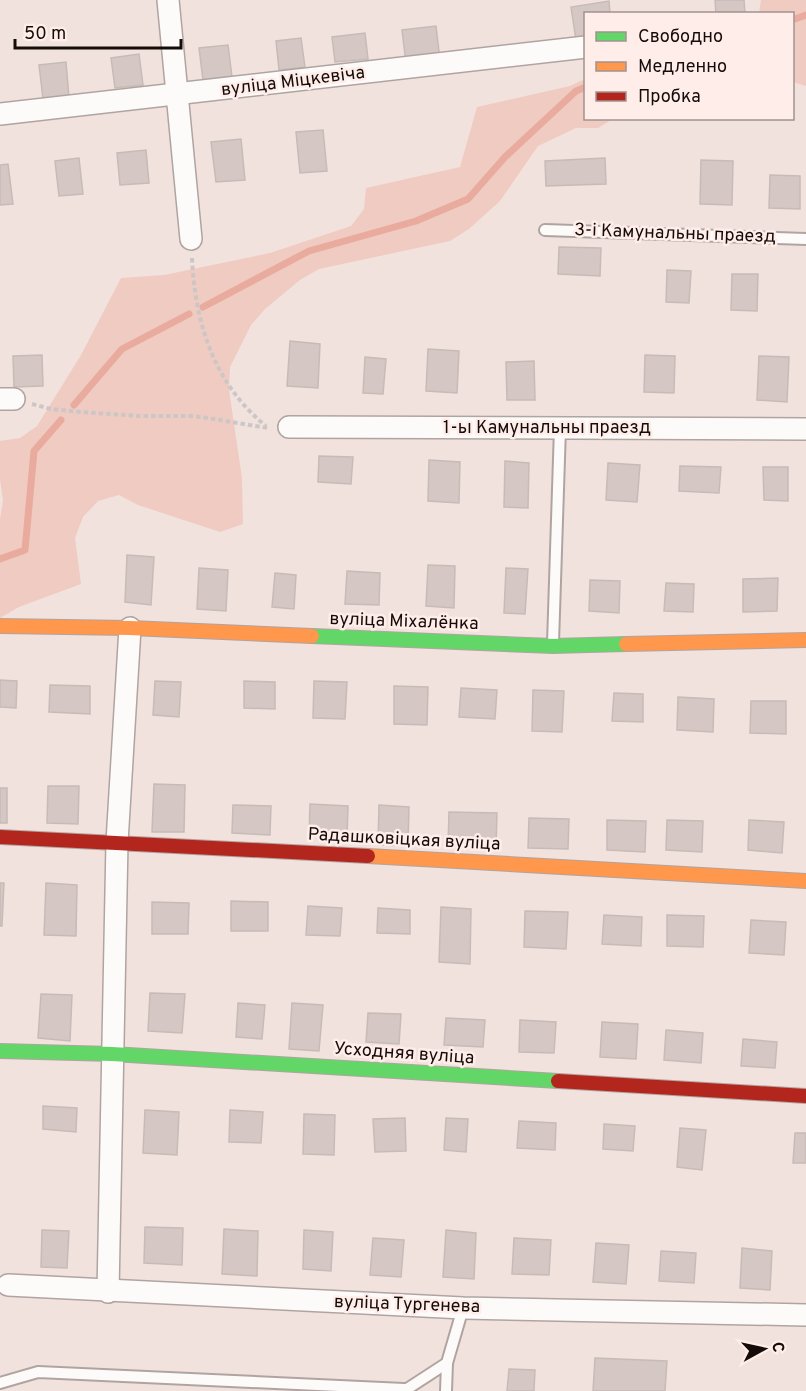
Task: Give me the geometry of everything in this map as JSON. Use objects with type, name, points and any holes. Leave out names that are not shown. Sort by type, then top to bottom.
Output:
[{"type":"street","points":[[168,0],[191,239]]},
{"type":"street","name":"вуліца Міцкевіча","points":[[0,114],[584,47]]},
{"type":"street","name":"1-ы Камунальны праезд","points":[[278,428],[806,429]]},
{"type":"street","name":"вуліца Міхалёнка","points":[[0,626],[130,628],[553,646],[806,640]]},
{"type":"street","points":[[108,1292],[117,842],[130,628]]},
{"type":"street","name":"Радашковіцкая вуліца","points":[[0,837],[806,881]]},
{"type":"street","name":"Усходняя вуліца","points":[[0,1051],[112,1054],[806,1096]]},
{"type":"street","name":"вуліца Тургенева","points":[[8,1285],[108,1292],[463,1308],[806,1316]]},
{"type":"lane","name":"3-і Камунальны праезд","points":[[545,230],[806,238]]},
{"type":"lane","points":[[553,646],[560,428]]},
{"type":"lane","points":[[446,1391],[447,1362],[463,1308]]},
{"type":"lane","points":[[0,1383],[38,1372],[404,1390],[447,1362]]},
{"type":"path","points":[[191,239],[193,289],[203,336],[238,400],[251,414],[278,428]]},
{"type":"path","points":[[7,399],[51,409],[140,416],[195,416],[278,428]]},
{"type":"shaded area","points":[[761,0],[806,0],[806,86],[794,82],[794,12],[759,12]]},
{"type":"shaded area","points":[[584,79],[584,120],[611,120],[598,128],[576,128],[538,146],[500,201],[469,229],[450,241],[319,269],[300,280],[265,309],[251,325],[230,367],[229,390],[242,478],[243,524],[220,532],[138,505],[119,495],[98,501],[83,517],[75,538],[81,584],[19,607],[0,618],[0,519],[3,501],[0,479],[0,441],[20,438],[37,426],[81,355],[121,278],[164,275],[270,253],[351,226],[364,209],[366,188],[460,167],[477,107],[570,86]]},
{"type":"building","points":[[715,0],[744,0],[745,12],[716,12]]},
{"type":"building","points":[[609,1],[610,12],[584,12],[584,38],[576,40],[571,7]]},
{"type":"building","points":[[436,26],[440,60],[406,63],[402,30]]},
{"type":"building","points":[[365,33],[368,59],[335,62],[332,37]]},
{"type":"building","points":[[301,38],[305,67],[279,70],[276,41]]},
{"type":"building","points":[[228,45],[232,77],[203,80],[199,48]]},
{"type":"building","points":[[139,54],[143,85],[115,88],[111,58]]},
{"type":"building","points":[[66,62],[69,97],[43,99],[39,65]]},
{"type":"building","points":[[323,130],[327,171],[300,173],[296,132]]},
{"type":"building","points":[[241,139],[245,180],[216,182],[211,142]]},
{"type":"building","points":[[146,150],[149,183],[120,185],[117,153]]},
{"type":"building","points":[[79,158],[83,194],[59,196],[55,161]]},
{"type":"building","points":[[605,158],[606,184],[546,186],[545,161]]},
{"type":"building","points":[[701,160],[733,161],[732,205],[700,204]]},
{"type":"building","points":[[8,164],[13,204],[0,205],[0,165]]},
{"type":"building","points":[[770,175],[800,176],[800,209],[769,208]]},
{"type":"building","points":[[559,247],[601,248],[600,276],[558,274]]},
{"type":"building","points":[[667,270],[691,271],[689,303],[666,302]]},
{"type":"building","points":[[732,274],[758,274],[757,311],[731,310]]},
{"type":"building","points":[[290,341],[320,344],[318,388],[287,386]]},
{"type":"building","points":[[428,349],[459,351],[457,393],[426,391]]},
{"type":"building","points":[[42,355],[43,386],[14,387],[13,356]]},
{"type":"building","points":[[645,355],[675,356],[674,393],[644,392]]},
{"type":"building","points":[[759,356],[789,357],[787,402],[757,400]]},
{"type":"building","points":[[365,357],[386,359],[383,394],[363,393]]},
{"type":"building","points":[[534,361],[535,400],[507,400],[506,362]]},
{"type":"building","points":[[319,456],[353,457],[351,484],[318,482]]},
{"type":"building","points":[[429,460],[460,462],[459,503],[428,501]]},
{"type":"building","points":[[505,461],[529,463],[528,508],[504,507]]},
{"type":"building","points":[[608,463],[640,465],[637,502],[606,500]]},
{"type":"building","points":[[680,466],[721,467],[719,493],[679,491]]},
{"type":"building","points":[[763,467],[788,467],[788,501],[764,500]]},
{"type":"building","points":[[127,555],[154,557],[151,605],[125,602]]},
{"type":"building","points":[[428,565],[455,566],[454,608],[426,606]]},
{"type":"building","points":[[199,568],[228,570],[226,611],[197,609]]},
{"type":"building","points":[[506,568],[528,569],[525,614],[504,613]]},
{"type":"building","points":[[347,571],[380,573],[379,605],[345,604]]},
{"type":"building","points":[[275,573],[296,575],[294,609],[272,607]]},
{"type":"building","points":[[778,578],[777,611],[743,612],[743,579]]},
{"type":"building","points":[[590,580],[620,581],[619,613],[589,611]]},
{"type":"building","points":[[666,583],[694,584],[693,612],[664,611]]},
{"type":"building","points":[[0,680],[17,681],[16,708],[0,707]]},
{"type":"building","points":[[155,681],[181,682],[179,717],[153,715]]},
{"type":"building","points":[[244,681],[275,682],[275,709],[244,708]]},
{"type":"building","points":[[314,681],[347,682],[345,719],[313,718]]},
{"type":"building","points":[[50,685],[90,686],[90,714],[49,712]]},
{"type":"building","points":[[394,686],[428,687],[427,725],[394,724]]},
{"type":"building","points":[[461,688],[497,690],[495,719],[459,717]]},
{"type":"building","points":[[533,690],[564,691],[562,732],[532,731]]},
{"type":"building","points":[[614,693],[643,694],[643,722],[612,721]]},
{"type":"building","points":[[678,697],[714,699],[713,732],[677,730]]},
{"type":"building","points":[[751,701],[786,701],[786,734],[750,733]]},
{"type":"building","points":[[154,784],[185,785],[184,832],[152,832]]},
{"type":"building","points":[[48,786],[79,786],[78,824],[47,823]]},
{"type":"building","points":[[0,788],[7,788],[7,823],[0,823]]},
{"type":"building","points":[[310,804],[348,806],[347,837],[309,835]]},
{"type":"building","points":[[233,805],[271,806],[270,835],[232,833]]},
{"type":"building","points":[[379,805],[409,807],[408,846],[378,845]]},
{"type":"building","points":[[449,812],[497,813],[496,847],[448,845]]},
{"type":"building","points":[[529,818],[569,819],[568,849],[528,848]]},
{"type":"building","points":[[607,820],[646,821],[645,852],[607,850]]},
{"type":"building","points":[[667,820],[703,821],[702,852],[666,850]]},
{"type":"building","points":[[749,820],[784,822],[782,853],[748,850]]},
{"type":"building","points":[[0,883],[4,883],[2,926],[0,926]]},
{"type":"building","points":[[46,883],[77,885],[76,936],[44,935]]},
{"type":"building","points":[[231,901],[268,902],[268,931],[231,931]]},
{"type":"building","points":[[152,902],[189,903],[188,934],[152,934]]},
{"type":"building","points":[[308,906],[342,908],[340,936],[306,935]]},
{"type":"building","points":[[441,907],[471,909],[470,964],[439,962]]},
{"type":"building","points":[[378,908],[410,910],[410,934],[377,933]]},
{"type":"building","points":[[525,911],[568,912],[566,949],[524,947]]},
{"type":"building","points":[[604,915],[642,917],[641,946],[602,944]]},
{"type":"building","points":[[667,915],[704,916],[703,947],[667,946]]},
{"type":"building","points":[[751,920],[786,922],[784,955],[749,953]]},
{"type":"building","points":[[150,993],[185,994],[182,1033],[148,1031]]},
{"type":"building","points":[[41,994],[72,995],[70,1041],[38,1038]]},
{"type":"building","points":[[238,1003],[265,1005],[262,1039],[236,1037]]},
{"type":"building","points":[[292,1003],[323,1005],[319,1051],[289,1049]]},
{"type":"building","points":[[368,1013],[401,1014],[399,1044],[366,1042]]},
{"type":"building","points":[[446,1018],[485,1020],[483,1047],[444,1045]]},
{"type":"building","points":[[520,1020],[556,1022],[554,1053],[519,1052]]},
{"type":"building","points":[[602,1022],[638,1024],[636,1059],[600,1057]]},
{"type":"building","points":[[666,1030],[703,1033],[701,1063],[664,1060]]},
{"type":"building","points":[[743,1039],[777,1042],[775,1068],[741,1066]]},
{"type":"building","points":[[43,1106],[77,1108],[76,1132],[43,1129]]},
{"type":"building","points":[[145,1110],[179,1112],[177,1155],[143,1153]]},
{"type":"building","points":[[230,1110],[263,1112],[261,1143],[229,1142]]},
{"type":"building","points":[[304,1114],[335,1115],[334,1155],[303,1154]]},
{"type":"building","points":[[405,1118],[406,1151],[375,1152],[373,1119]]},
{"type":"building","points":[[446,1118],[468,1119],[466,1152],[444,1150]]},
{"type":"building","points":[[519,1121],[556,1123],[555,1150],[517,1148]]},
{"type":"building","points":[[604,1124],[635,1126],[633,1151],[603,1149]]},
{"type":"building","points":[[680,1128],[706,1130],[702,1170],[677,1167]]},
{"type":"building","points":[[795,1133],[806,1133],[806,1163],[793,1163]]},
{"type":"building","points":[[145,1227],[183,1228],[182,1265],[144,1263]]},
{"type":"building","points":[[224,1229],[258,1231],[257,1276],[222,1274]]},
{"type":"building","points":[[42,1230],[69,1231],[67,1268],[41,1267]]},
{"type":"building","points":[[304,1230],[333,1232],[331,1271],[303,1269]]},
{"type":"building","points":[[446,1230],[476,1233],[474,1279],[443,1277]]},
{"type":"building","points":[[373,1238],[404,1240],[401,1277],[370,1275]]},
{"type":"building","points":[[514,1238],[551,1240],[549,1275],[512,1274]]},
{"type":"building","points":[[596,1243],[629,1245],[626,1284],[593,1282]]},
{"type":"building","points":[[742,1248],[772,1251],[770,1290],[740,1288]]},
{"type":"building","points":[[661,1251],[696,1253],[694,1283],[659,1281]]},
{"type":"building","points":[[595,1358],[667,1361],[665,1391],[593,1391]]},
{"type":"building","points":[[509,1369],[535,1370],[534,1391],[507,1391]]},
{"type":"waterway","points":[[794,19],[806,15]]},
{"type":"waterway","points":[[203,307],[309,251],[416,221],[468,199],[505,157],[576,91],[584,88]]},
{"type":"waterway","points":[[74,405],[122,349],[189,314]]},
{"type":"waterway","points":[[0,559],[25,550],[34,451],[61,420]]},
{"type":"traffic: fast","points":[[312,636],[553,646],[626,644]]},
{"type":"traffic: fast","points":[[0,1051],[112,1054],[558,1081]]},
{"type":"traffic: slow","points":[[0,626],[130,628],[312,636]]},
{"type":"traffic: slow","points":[[626,644],[806,640]]},
{"type":"traffic: slow","points":[[368,856],[806,881]]},
{"type":"traffic: jam","points":[[0,837],[368,856]]},
{"type":"traffic: jam","points":[[558,1081],[806,1096]]}]
